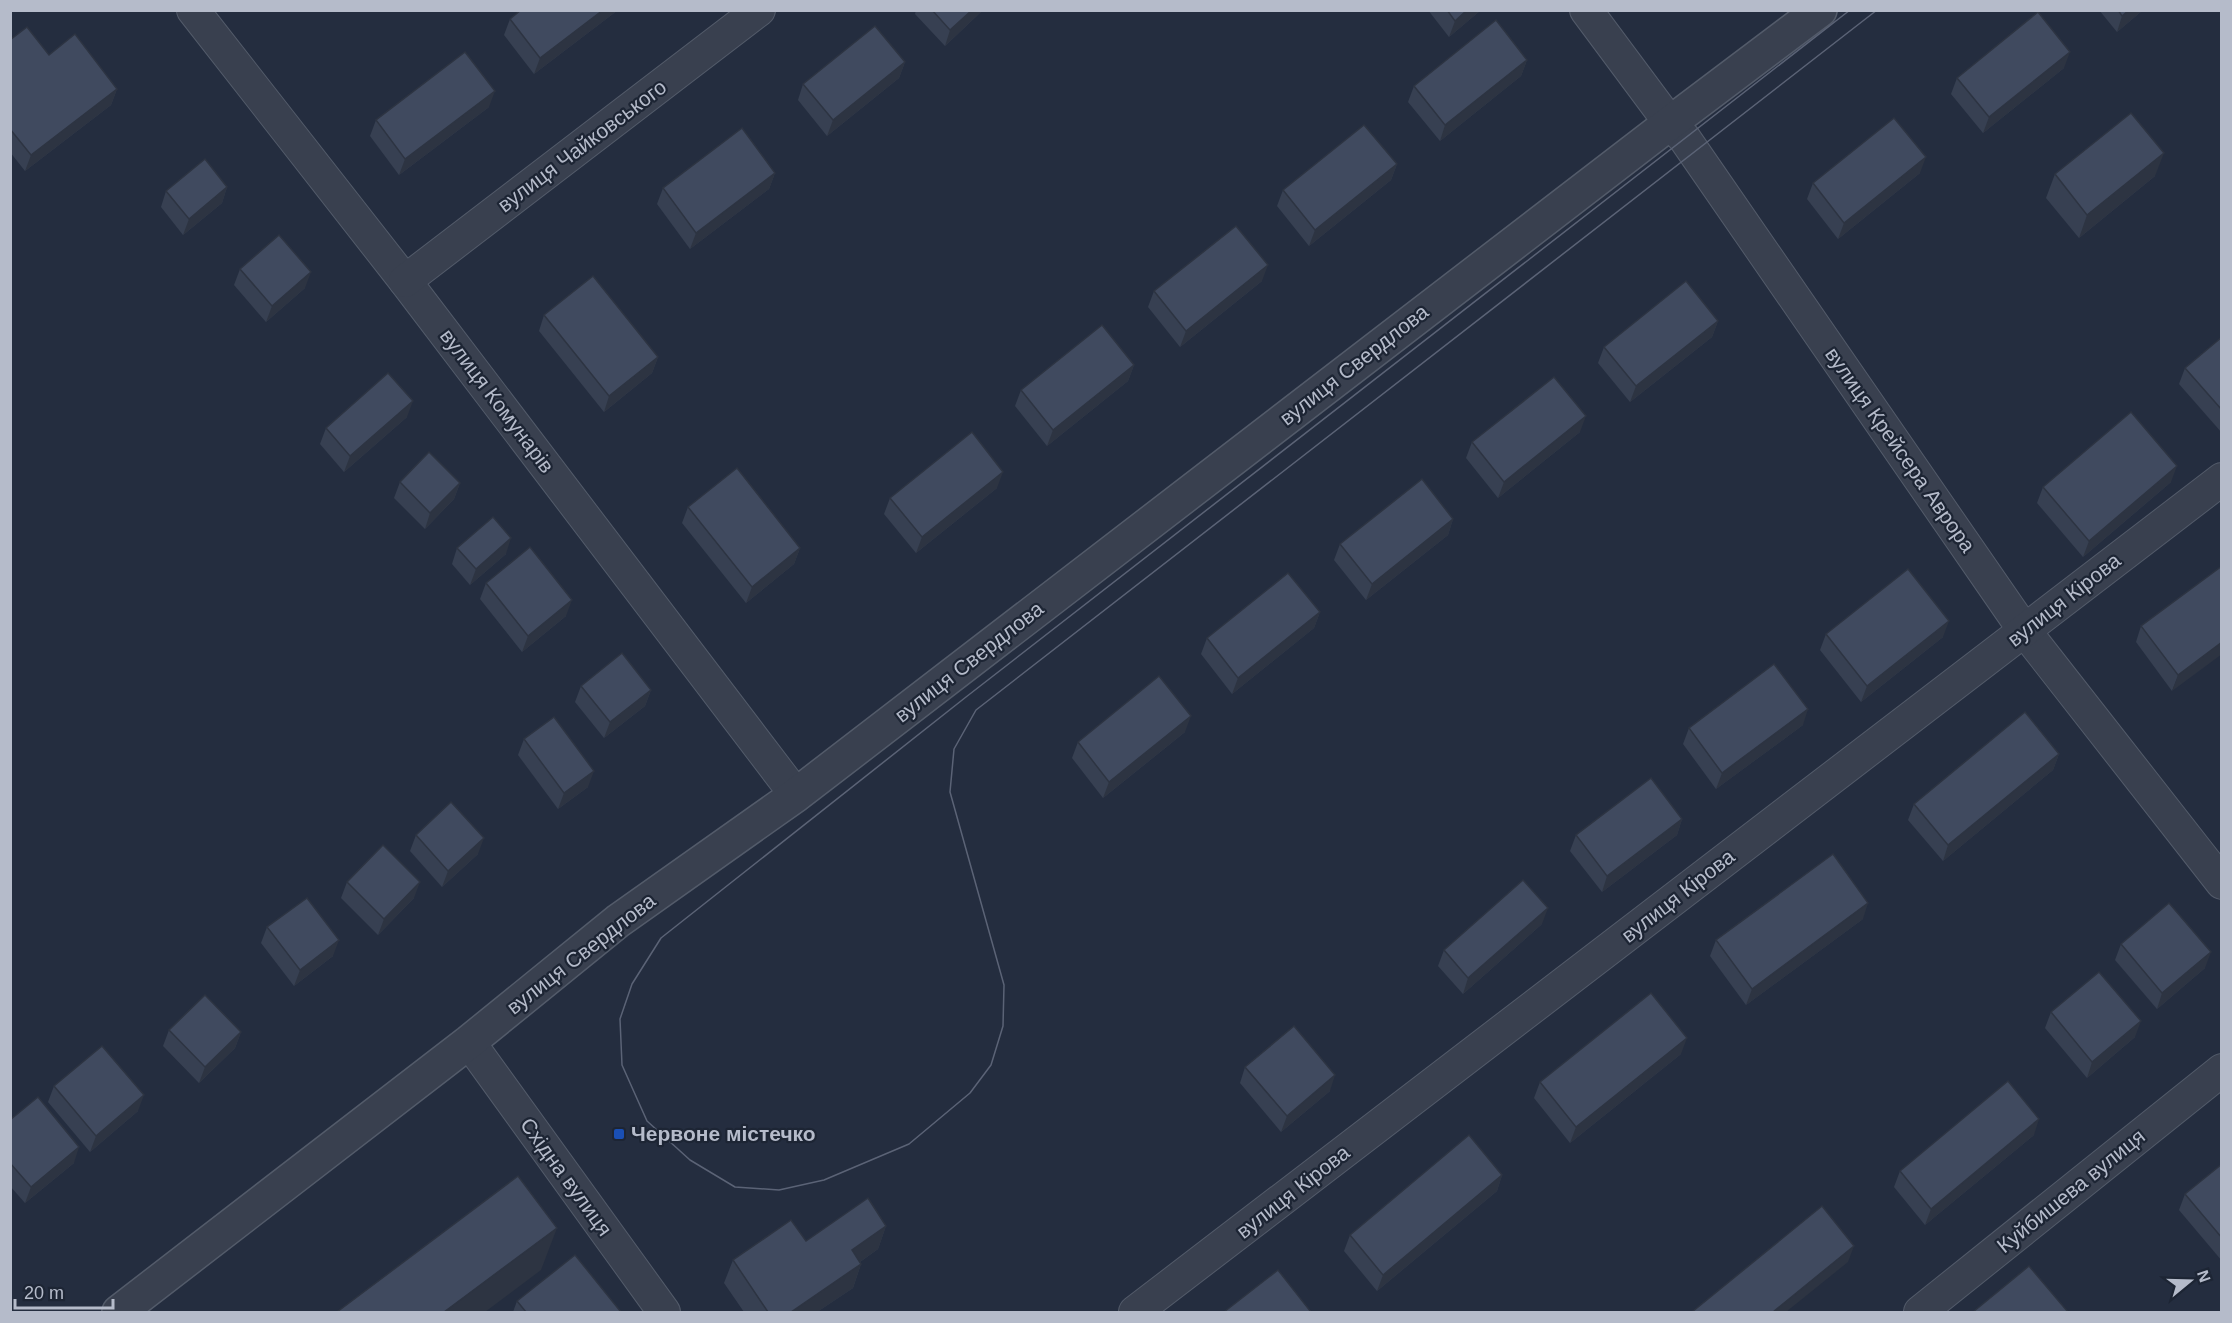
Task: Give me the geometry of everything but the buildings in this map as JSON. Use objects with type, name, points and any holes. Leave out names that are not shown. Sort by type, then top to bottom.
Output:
[{"type":"street","name":"вулиця Комунарів","points":[[194,10],[405,281],[796,795]]},
{"type":"street","name":"вулиця Чайковського","points":[[405,281],[759,10]]},
{"type":"street","name":"вулиця Крейсера Аврора","points":[[1586,10],[1670,123],[1685,139],[2024,630],[2222,883]]},
{"type":"street","name":"вулиця Свердлова","points":[[118,1312],[469,1042],[618,921],[796,795],[1820,10]]},
{"type":"street","name":"вулиця Кірова","points":[[1135,1312],[2222,479]]},
{"type":"street","name":"Східна вулиця","points":[[469,1042],[664,1312]]},
{"type":"street","name":"Куйбишева вулиця","points":[[1920,1312],[2222,1070]]},
{"type":"tram line","points":[[1850,10],[966,697],[661,938],[632,984],[620,1019],[622,1065],[647,1121],[690,1160],[735,1187],[779,1190],[824,1180],[909,1144],[970,1093],[991,1065],[1003,1026],[1004,985],[950,792],[954,749],[976,710],[1877,10]]},
{"type":"place","name":"Червоне містечко","points":[[619,1134]]}]
